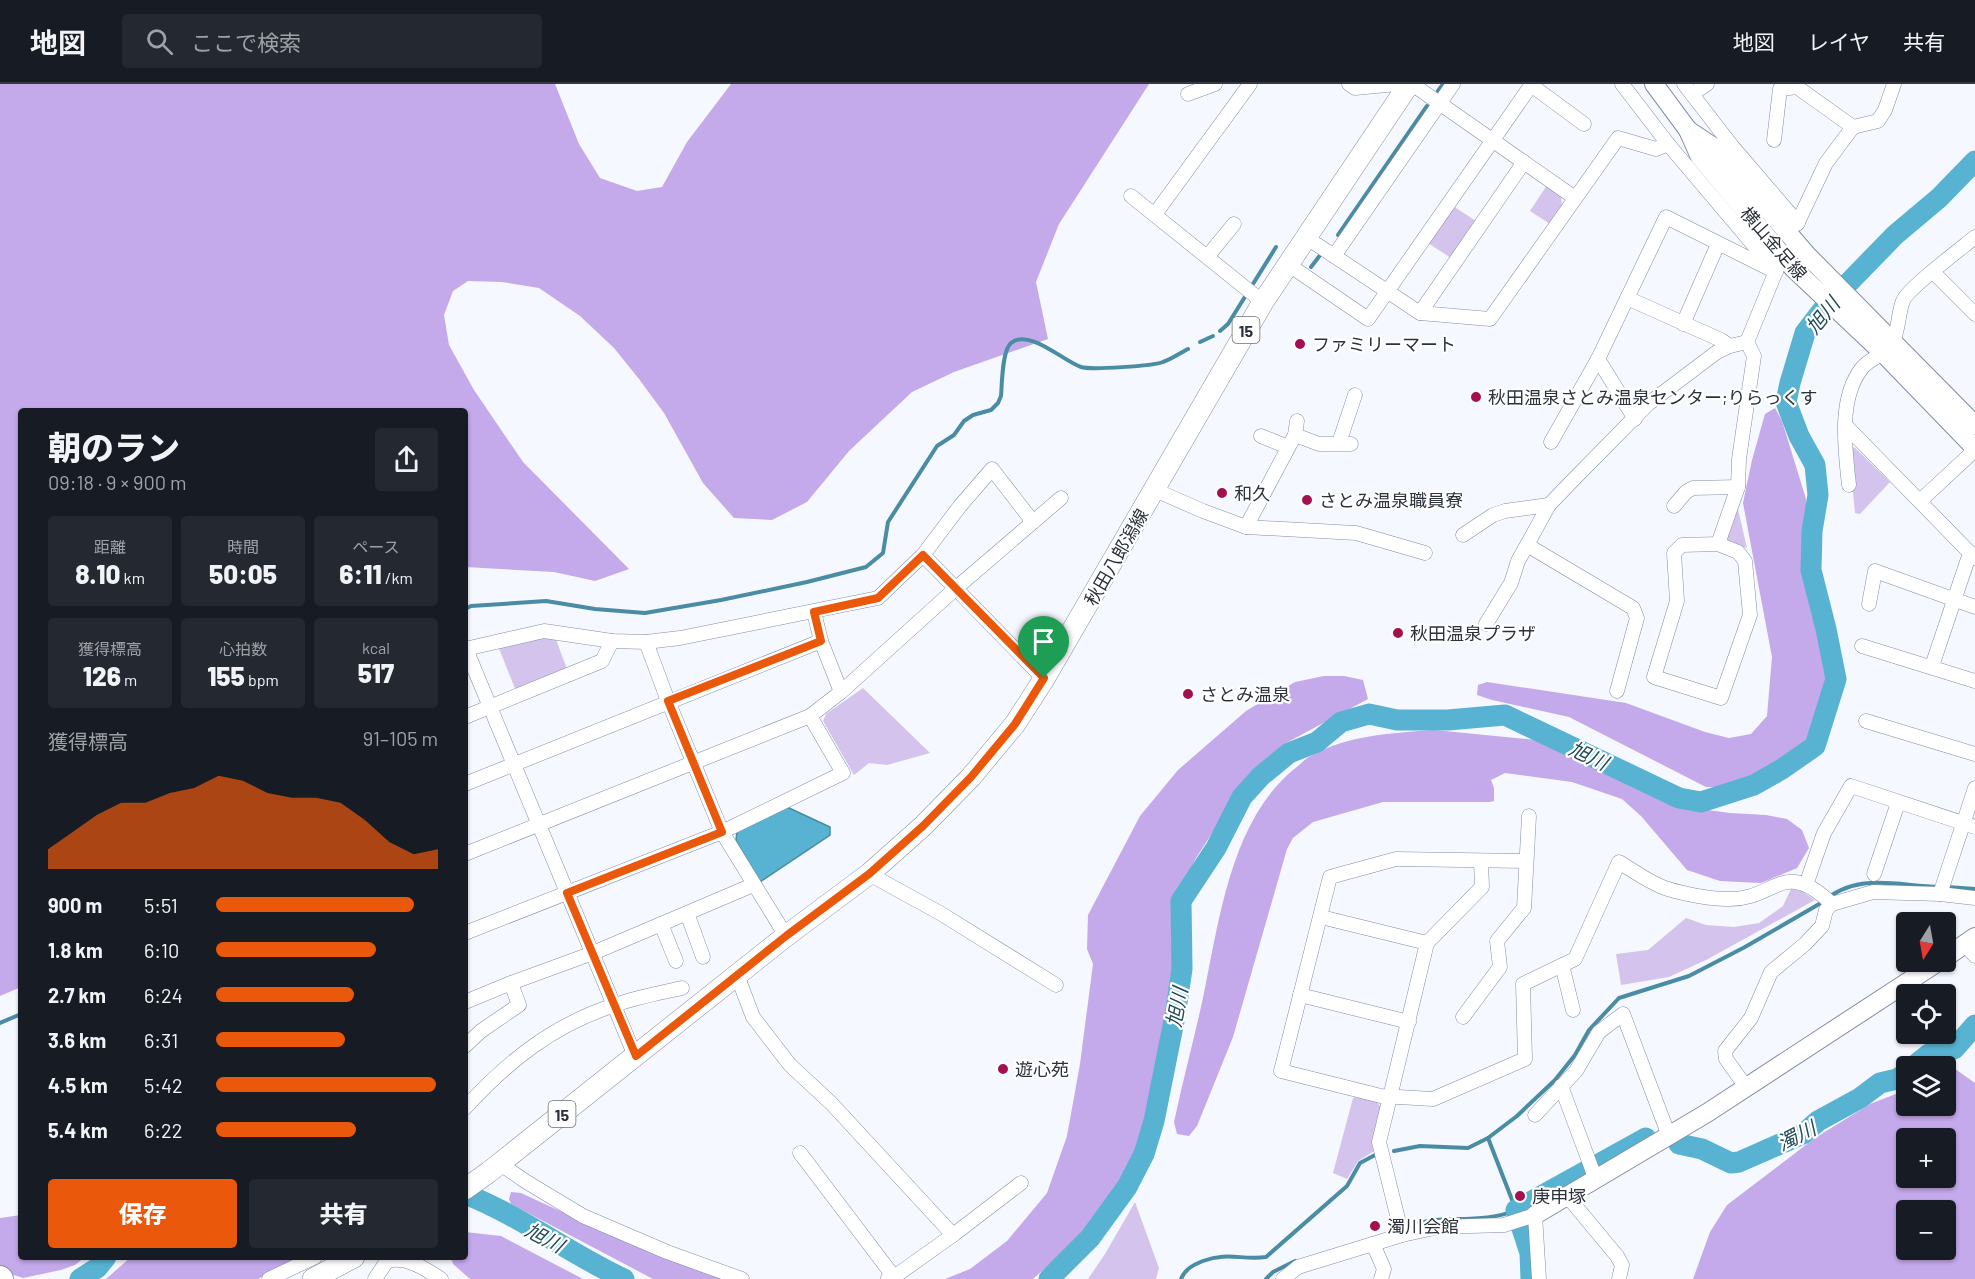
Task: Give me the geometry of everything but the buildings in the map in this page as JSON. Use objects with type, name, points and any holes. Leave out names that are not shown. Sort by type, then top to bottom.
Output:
[{"type":"main road","name":"秋田八郎潟線","points":[[468,1187],[786,936],[869,874],[923,826],[971,777],[1015,724],[1155,490],[1253,295],[1288,265],[1410,84]]},
{"type":"main road","points":[[313,1279],[337,1274],[351,1260]]},
{"type":"street","points":[[1188,94],[1215,84]]},
{"type":"street","points":[[1155,214],[1250,84]]},
{"type":"street","points":[[1349,84],[1355,88],[1397,84]]},
{"type":"street","points":[[1410,84],[1575,198]]},
{"type":"street","points":[[1334,256],[1453,84]]},
{"type":"street","points":[[1622,84],[1668,144],[1783,269]]},
{"type":"street","name":"横山金足線","points":[[1654,84],[1688,130],[1700,157],[1783,269],[1867,339],[1888,348],[1974,421]]},
{"type":"street","points":[[1707,84],[1688,89],[1732,146],[1798,224],[1826,163],[1853,127],[1878,121],[1885,110],[1894,84]]},
{"type":"street","points":[[1288,265],[1368,319],[1532,85],[1584,124]]},
{"type":"street","points":[[1774,140],[1780,89],[1798,86],[1853,127]]},
{"type":"street","name":"横山金足線","points":[[1688,130],[1715,148],[1975,449]]},
{"type":"street","points":[[1307,238],[1420,313],[1490,319],[1617,138],[1656,149],[1668,144]]},
{"type":"street","points":[[1420,313],[1524,162]]},
{"type":"street","points":[[1131,196],[1253,295]]},
{"type":"street","points":[[1551,442],[1598,359],[1666,217],[1718,244],[1783,269]]},
{"type":"street","points":[[1207,257],[1233,224]]},
{"type":"street","points":[[1849,484],[1845,447],[1848,401],[1852,383],[1863,366],[1888,348],[1903,298],[1975,237]]},
{"type":"street","points":[[1683,324],[1718,244]]},
{"type":"street","points":[[1747,342],[1783,269]]},
{"type":"street","points":[[1933,272],[1975,314]]},
{"type":"street","points":[[1627,298],[1722,340],[1730,346]]},
{"type":"street","points":[[1486,624],[1511,583],[1518,561],[1549,505],[1658,397],[1717,352],[1747,342]]},
{"type":"street","points":[[1718,544],[1738,486],[1739,459],[1754,356],[1747,342]]},
{"type":"street","points":[[1598,359],[1635,419]]},
{"type":"street","points":[[1260,436],[1293,434],[1319,444],[1345,444],[1355,395]]},
{"type":"street","points":[[1846,426],[1973,555],[1954,599],[1932,666]]},
{"type":"street","points":[[1246,527],[1293,434]]},
{"type":"street","points":[[1920,501],[1975,449]]},
{"type":"street","points":[[468,649],[544,631],[612,641],[646,642],[680,639],[878,598],[923,555],[960,506],[992,469],[1033,522]]},
{"type":"street","points":[[1674,506],[1686,492],[1693,488],[1738,486]]},
{"type":"street","points":[[1155,490],[1246,527],[1356,533],[1425,554]]},
{"type":"street","points":[[468,853],[810,716],[841,692],[955,589],[1061,498]]},
{"type":"street","points":[[1463,535],[1493,515],[1505,511],[1549,505]]},
{"type":"street","points":[[1718,544],[1738,552],[1745,561],[1750,615],[1721,698],[1654,676],[1677,601],[1674,553],[1682,545],[1718,544]]},
{"type":"street","points":[[1527,545],[1633,608],[1637,618],[1617,691]]},
{"type":"street","points":[[923,555],[1044,678]]},
{"type":"street","points":[[1869,604],[1875,571],[1975,607]]},
{"type":"street","points":[[814,612],[821,641],[841,692]]},
{"type":"street","points":[[468,716],[602,661],[612,641]]},
{"type":"street","points":[[468,783],[821,641]]},
{"type":"street","points":[[646,642],[722,832],[786,936]]},
{"type":"street","points":[[1862,646],[1975,681]]},
{"type":"street","points":[[468,654],[636,1056]]},
{"type":"street","points":[[468,932],[722,832],[843,773],[810,716]]},
{"type":"street","points":[[1866,721],[1975,754]]},
{"type":"street","points":[[1806,885],[1824,833],[1851,786],[1969,825]]},
{"type":"street","points":[[1941,889],[1969,825],[1975,788]]},
{"type":"street","points":[[1875,874],[1898,802]]},
{"type":"street","points":[[1463,1017],[1500,968],[1497,941],[1524,908],[1529,816]]},
{"type":"street","points":[[1526,861],[1395,859],[1330,877],[1281,1071],[1390,1097],[1433,1099],[1525,1059],[1523,984],[1575,959],[1619,862],[1666,888],[1728,899],[1751,896],[1791,880],[1813,887],[1828,900]]},
{"type":"street","points":[[1402,1235],[1379,1142],[1427,943],[1482,888],[1481,861]]},
{"type":"street","points":[[869,874],[940,913],[1056,985]]},
{"type":"street","points":[[468,1001],[592,953],[753,885]]},
{"type":"street","points":[[1828,900],[1873,892],[1941,889],[1975,898]]},
{"type":"street","points":[[1746,1087],[1726,1059],[1725,1051],[1751,1018],[1771,972],[1805,944],[1822,926],[1828,900]]},
{"type":"street","points":[[687,913],[703,957]]},
{"type":"street","points":[[1321,917],[1427,943]]},
{"type":"street","points":[[661,924],[676,961]]},
{"type":"street","points":[[1956,953],[1972,946]]},
{"type":"street","points":[[1562,965],[1573,1010]]},
{"type":"street","points":[[1283,1279],[1298,1267],[1402,1235],[1439,1227],[1504,1225],[1525,1219],[1568,1197],[1593,1173],[1669,1136],[1923,972]]},
{"type":"street","points":[[737,975],[753,1017],[790,1065],[831,1103],[953,1235]]},
{"type":"street","points":[[468,1043],[481,1031],[519,1005],[511,983]]},
{"type":"street","points":[[468,1105],[514,1059],[561,1027],[614,1005],[682,988]]},
{"type":"street","points":[[1300,995],[1409,1022]]},
{"type":"street","points":[[1535,1115],[1576,1071],[1599,1032],[1623,1014],[1669,1136]]},
{"type":"street","points":[[1561,1086],[1593,1173]]},
{"type":"street","points":[[800,1153],[890,1278],[953,1235],[1021,1183]]},
{"type":"street","points":[[494,1167],[525,1181],[583,1216],[667,1252],[742,1279]]},
{"type":"street","points":[[1568,1197],[1617,1256],[1622,1265],[1619,1279]]},
{"type":"street","points":[[1525,1219],[1539,1279]]},
{"type":"street","points":[[1373,1244],[1384,1269],[1382,1279]]},
{"type":"street","points":[[269,1279],[309,1260]]},
{"type":"street","points":[[375,1279],[387,1261],[391,1260]]},
{"type":"street","points":[[404,1260],[425,1268],[441,1279]]},
{"type":"shaded area","points":[[0,84],[555,84],[579,144],[600,178],[637,191],[662,187],[687,142],[731,84],[1149,84],[1059,224],[1036,282],[1048,339],[954,372],[912,392],[849,451],[807,502],[772,520],[734,518],[703,483],[664,413],[639,379],[614,348],[580,316],[539,288],[502,282],[468,281],[453,291],[444,315],[449,345],[474,390],[523,462],[629,569],[595,581],[554,572],[468,567],[468,408],[18,408],[18,988],[0,996]]},
{"type":"shaded area","points":[[1547,185],[1561,194],[1562,207],[1550,224],[1530,211]]},
{"type":"shaded area","points":[[1453,206],[1476,221],[1451,258],[1428,243]]},
{"type":"shaded area","points":[[1775,408],[1782,421],[1806,499],[1809,518],[1802,564],[1827,674],[1818,718],[1807,741],[1788,756],[1758,774],[1729,787],[1706,787],[1569,717],[1477,695],[1478,685],[1487,682],[1626,703],[1705,732],[1729,738],[1751,734],[1767,716],[1772,657],[1743,503],[1765,414]]},
{"type":"shaded area","points":[[1854,447],[1890,482],[1860,514],[1855,513],[1849,450]]},
{"type":"shaded area","points":[[1737,505],[1747,548],[1729,542],[1725,534]]},
{"type":"shaded area","points":[[542,635],[555,637],[567,669],[516,691],[498,646]]},
{"type":"shaded area","points":[[1324,676],[1344,676],[1363,680],[1368,699],[1286,743],[1268,758],[1236,796],[1196,858],[1177,896],[1171,992],[1145,1128],[1136,1158],[1088,1230],[1033,1279],[945,1279],[970,1269],[1007,1241],[1047,1193],[1067,1136],[1080,1064],[1093,964],[1087,949],[1088,915],[1140,816],[1178,770],[1246,711],[1295,682]]},
{"type":"shaded area","points":[[863,688],[930,753],[887,765],[869,763],[854,775],[823,721],[826,714]]},
{"type":"shaded area","points":[[1434,730],[1537,740],[1570,753],[1678,806],[1787,819],[1802,830],[1809,848],[1797,868],[1761,883],[1720,881],[1687,870],[1641,816],[1622,799],[1572,782],[1505,773],[1491,780],[1494,788],[1494,801],[1383,802],[1313,822],[1293,838],[1287,849],[1233,1037],[1197,1126],[1189,1136],[1177,1134],[1174,1122],[1222,906],[1241,845],[1255,817],[1272,792],[1308,757],[1355,739]]},
{"type":"shaded area","points":[[1791,889],[1800,890],[1815,900],[1708,959],[1669,977],[1621,985],[1616,954],[1648,950],[1686,918],[1706,925],[1734,927],[1759,923],[1783,906]]},
{"type":"shaded area","points":[[1956,1070],[1975,1083],[1975,1279],[1693,1279],[1710,1232],[1727,1205],[1815,1138],[1870,1104],[1896,1094],[1896,1116],[1956,1116]]},
{"type":"shaded area","points":[[1353,1098],[1377,1101],[1381,1108],[1373,1144],[1374,1151],[1358,1161],[1347,1179],[1333,1173]]},
{"type":"shaded area","points":[[511,1192],[521,1193],[638,1247],[722,1279],[653,1279],[511,1204],[509,1199]]},
{"type":"shaded area","points":[[1135,1202],[1159,1268],[1156,1279],[1088,1279],[1105,1254]]},
{"type":"shaded area","points":[[18,1215],[18,1260],[81,1260],[61,1270],[23,1278],[8,1273],[0,1267],[0,1218]]},
{"type":"shaded area","points":[[468,1232],[501,1236],[583,1279],[470,1279],[453,1264],[452,1260],[468,1260]]},
{"type":"shaded area","points":[[128,1260],[292,1260],[258,1279],[106,1279]]},
{"type":"water","points":[[787,807],[830,827],[830,835],[760,882],[736,841],[737,830]]},
{"type":"waterway","points":[[1438,91],[1443,84]]},
{"type":"waterway","points":[[1338,235],[1427,106]]},
{"type":"waterway","name":"旭川","points":[[1049,1279],[1090,1238],[1127,1187],[1144,1154],[1154,1121],[1182,969],[1181,901],[1216,848],[1242,797],[1261,776],[1289,753],[1317,742],[1341,722],[1369,714],[1397,720],[1448,720],[1505,715],[1679,798],[1701,802],[1754,785],[1815,746],[1836,679],[1811,570],[1812,531],[1818,495],[1815,465],[1799,436],[1786,402],[1790,383],[1805,333],[1825,307],[1895,235],[1939,198],[1975,161]]},
{"type":"waterway","points":[[1220,331],[1228,324],[1276,247]]},
{"type":"waterway","points":[[1311,267],[1321,254]]},
{"type":"waterway","points":[[1200,342],[1213,336]]},
{"type":"waterway","points":[[468,608],[546,601],[595,609],[645,613],[721,600],[866,567],[883,553],[888,522],[937,446],[954,435],[964,421],[973,415],[991,410],[998,403],[1001,396],[1004,360],[1011,343],[1018,339],[1036,342],[1074,364],[1087,368],[1163,362],[1188,349]]},
{"type":"waterway","points":[[1394,1151],[1420,1146],[1468,1148],[1488,1138],[1517,1116],[1555,1080],[1575,1055],[1589,1030],[1619,998],[1689,976],[1745,947],[1835,893],[1849,887],[1878,883],[1939,887]]},
{"type":"waterway","points":[[1947,887],[1975,889]]},
{"type":"waterway","points":[[0,1023],[18,1015]]},
{"type":"waterway","name":"濁川","points":[[1926,1056],[1954,1049],[1975,1025]]},
{"type":"waterway","name":"濁川","points":[[1679,1144],[1702,1149],[1731,1163],[1739,1162],[1803,1134],[1818,1121],[1860,1098],[1880,1083],[1896,1079]]},
{"type":"waterway","points":[[1407,1226],[1435,1220],[1497,1216],[1516,1210],[1488,1138]]},
{"type":"waterway","name":"濁川","points":[[1531,1279],[1530,1253],[1516,1210],[1646,1138]]},
{"type":"waterway","points":[[1181,1279],[1190,1268],[1212,1258],[1266,1257],[1347,1186],[1360,1163],[1375,1155]]},
{"type":"waterway","name":"旭川","points":[[468,1195],[506,1213],[624,1279]]},
{"type":"waterway","name":"旭川","points":[[80,1279],[97,1268],[104,1260]]},
{"type":"waterway","points":[[1266,1279],[1273,1272],[1295,1261]]},
{"type":"place","name":"ファミリーマート","points":[[1300,344]]},
{"type":"place","name":"秋田温泉さとみ温泉センター;りらっくす","points":[[1476,397]]},
{"type":"place","name":"和久","points":[[1222,493]]},
{"type":"place","name":"さとみ温泉職員寮","points":[[1307,500]]},
{"type":"place","name":"秋田温泉プラザ","points":[[1398,633]]},
{"type":"place","name":"さとみ温泉","points":[[1188,694]]},
{"type":"place","name":"遊心苑","points":[[1003,1069]]},
{"type":"place","name":"庚申塚","points":[[1520,1196]]},
{"type":"place","name":"濁川会館","points":[[1375,1226]]},
{"type":"route","points":[[923,555],[1044,678],[1015,724],[971,777],[923,826],[869,874],[786,936],[636,1056],[567,893],[722,832],[668,701],[821,641],[814,612],[878,598],[923,555]]}]
